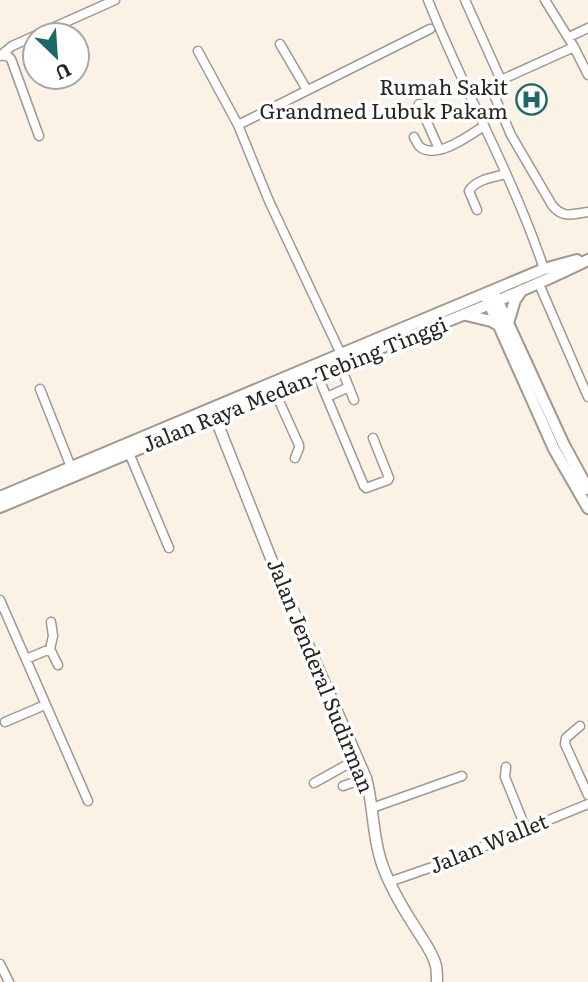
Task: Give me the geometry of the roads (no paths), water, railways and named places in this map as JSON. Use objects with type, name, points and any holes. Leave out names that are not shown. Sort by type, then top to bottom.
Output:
[{"type":"highway","name":"Jalan Raya Medan-Tebing Tinggi","points":[[0,507],[71,467],[275,392],[317,374],[340,359],[465,314],[544,269],[588,258]]},
{"type":"highway","name":"Jalan Raya Medan-Tebing Tinggi","points":[[0,497],[128,453],[213,413],[340,359],[492,297],[539,284],[588,258]]},
{"type":"highway","points":[[504,325],[522,290]]},
{"type":"highway","points":[[492,297],[554,449],[588,508]]},
{"type":"highway","points":[[465,314],[504,325],[588,489]]},
{"type":"main road","name":"Jalan Jenderal Sudirman","points":[[213,413],[276,571],[366,779],[376,845],[389,882],[432,955],[437,982]]},
{"type":"street","points":[[0,55],[28,38],[115,0]]},
{"type":"street","points":[[428,0],[523,211],[544,269]]},
{"type":"street","points":[[465,0],[501,80]]},
{"type":"street","points":[[545,0],[575,47],[588,75]]},
{"type":"street","points":[[569,37],[588,28]]},
{"type":"street","points":[[238,125],[430,29]]},
{"type":"street","points":[[280,44],[307,90]]},
{"type":"street","points":[[575,47],[501,80],[494,90],[494,95],[511,135],[552,205],[560,213],[567,215],[588,212]]},
{"type":"street","points":[[198,51],[238,125],[340,359],[354,400]]},
{"type":"street","points":[[0,55],[11,59],[39,135]]},
{"type":"street","points":[[419,104],[439,149]]},
{"type":"street","points":[[414,137],[420,147],[439,149],[454,146],[484,126]]},
{"type":"street","points":[[477,210],[470,188],[506,173]]},
{"type":"street","points":[[539,284],[588,397]]},
{"type":"street","points":[[317,374],[366,488],[389,478],[373,438]]},
{"type":"street","points":[[327,397],[349,387]]},
{"type":"street","points":[[40,389],[71,467]]},
{"type":"street","points":[[275,392],[299,446],[295,458]]},
{"type":"street","points":[[128,453],[169,548]]},
{"type":"street","points":[[0,600],[88,801]]},
{"type":"street","points":[[51,622],[50,649],[58,665]]},
{"type":"street","points":[[26,659],[50,649]]},
{"type":"street","points":[[5,722],[45,705]]},
{"type":"street","points":[[580,726],[566,738],[565,744],[588,795]]},
{"type":"street","points":[[314,783],[357,760]]},
{"type":"street","points":[[506,767],[505,777],[526,829]]},
{"type":"street","points":[[372,808],[462,776]]},
{"type":"street","points":[[343,786],[366,779]]},
{"type":"street","name":"Jalan Wallet","points":[[389,882],[441,864],[588,804]]},
{"type":"street","points":[[0,964],[9,982]]},
{"type":"place","name":"Rumah Sakit Grandmed Lubuk Pakam","points":[[531,100]]}]
